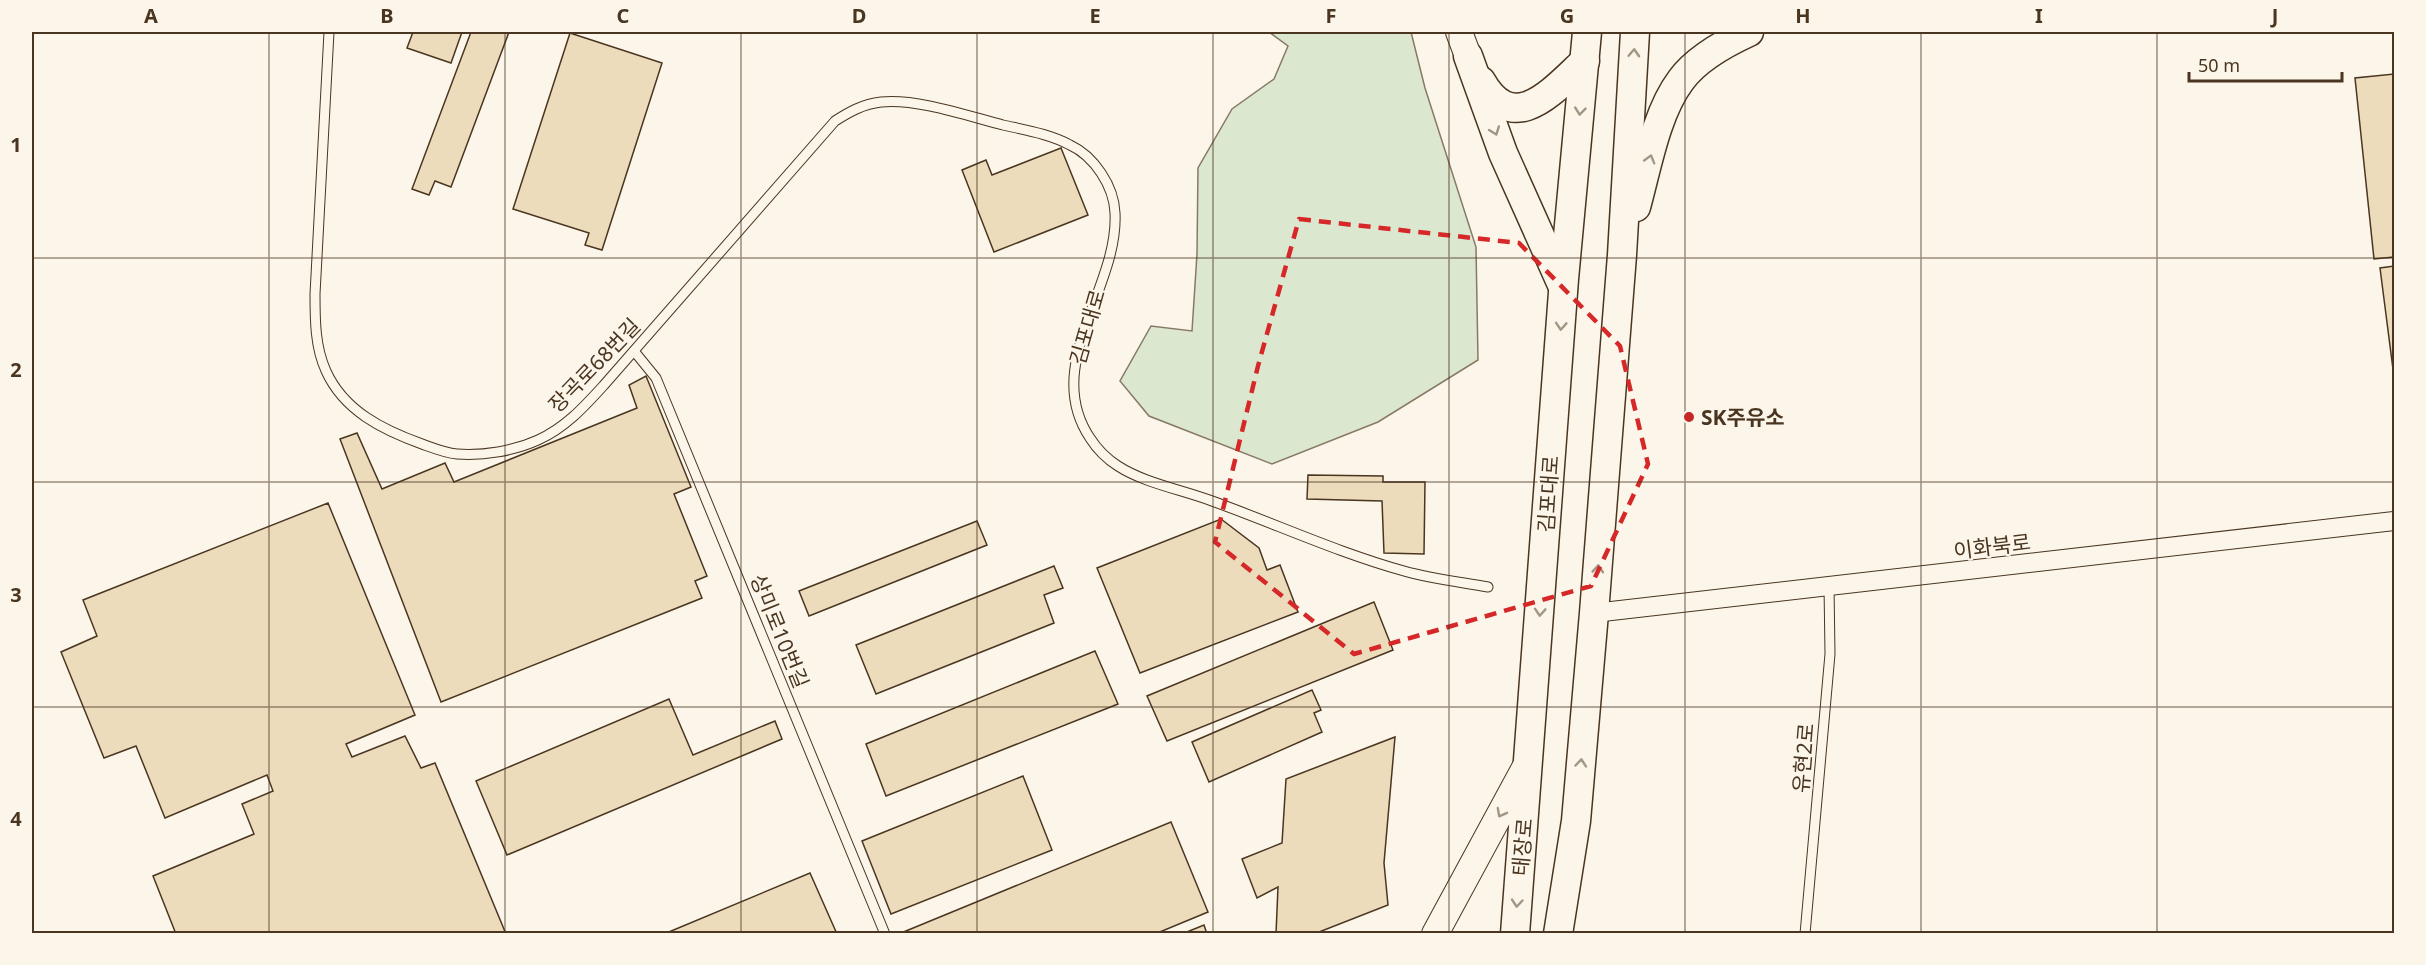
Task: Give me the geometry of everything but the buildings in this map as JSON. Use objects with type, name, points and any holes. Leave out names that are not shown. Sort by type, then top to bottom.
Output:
[{"type":"main road","name":"김포대로","points":[[1436,933],[1528,761],[1564,287],[1587,32]]},
{"type":"main road","points":[[1573,933],[1576,821],[1622,255],[1635,32]]},
{"type":"main road","points":[[1622,255],[1664,110],[1682,79],[1720,45],[1749,32]]},
{"type":"main road","points":[[1463,44],[1488,93],[1500,103],[1514,108],[1530,106],[1544,98],[1585,61]]},
{"type":"main road","points":[[1463,44],[1506,162],[1564,287]]},
{"type":"main road","name":"태장로","points":[[1515,933],[1528,761]]},
{"type":"main road","points":[[1558,933],[1576,821]]},
{"type":"street","name":"이화북로","points":[[1594,613],[2394,520]]},
{"type":"lane","name":"장곡로68번길","points":[[329,32],[315,326],[319,350],[326,371],[339,392],[355,409],[394,434],[438,450],[457,454],[503,451],[537,441],[578,414],[794,166]]},
{"type":"lane","name":"김포대로","points":[[794,166],[835,121],[851,111],[881,102],[897,102],[940,109],[1038,134],[1071,145],[1100,171],[1110,191],[1115,211],[1111,246],[1074,371],[1075,395],[1080,420],[1102,453],[1119,467],[1143,477],[1378,563],[1432,578],[1488,587]]},
{"type":"lane","name":"상미로10번길","points":[[634,351],[656,378],[885,932]]},
{"type":"lane","name":"유현2로","points":[[1805,933],[1830,654],[1829,586]]},
{"type":"highlighted area","points":[[1299,219],[1519,243],[1620,346],[1648,464],[1591,586],[1354,654],[1215,542],[1258,366]]},
{"type":"green space","points":[[1269,32],[1411,32],[1425,88],[1476,247],[1478,360],[1378,422],[1272,464],[1149,416],[1120,381],[1151,326],[1192,331],[1197,254],[1198,168],[1232,109],[1274,79],[1288,46]]},
{"type":"place","name":"SK주유소","points":[[1689,417]]}]
